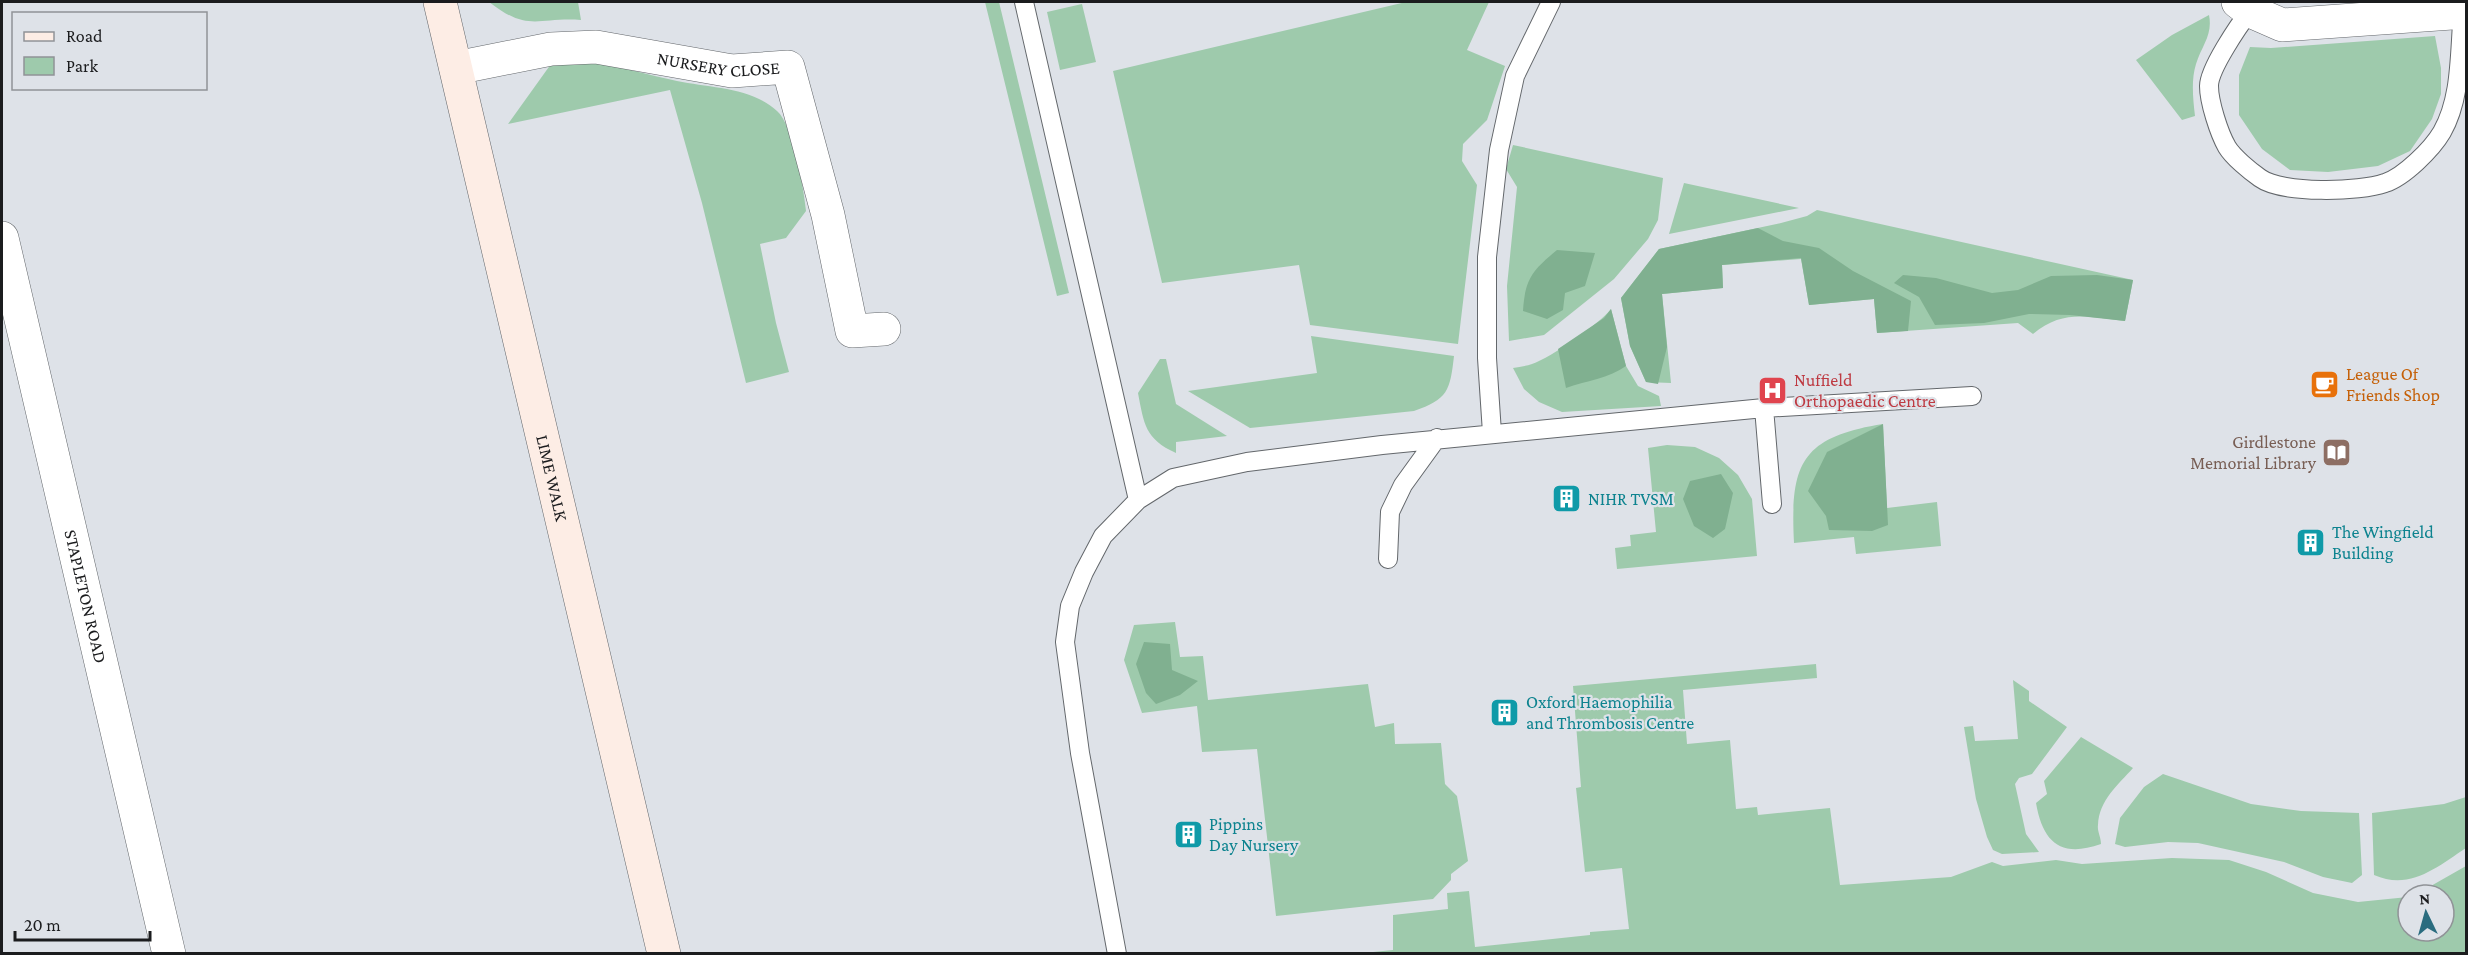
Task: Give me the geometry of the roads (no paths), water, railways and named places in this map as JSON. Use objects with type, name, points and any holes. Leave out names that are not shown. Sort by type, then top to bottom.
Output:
[{"type":"street","name":"LIME WALK","points":[[440,2],[664,954]]},
{"type":"street","points":[[2244,6],[2283,25],[2394,10],[2464,12]]},
{"type":"street","name":"NURSERY CLOSE","points":[[456,68],[551,50],[596,47],[732,71],[788,67],[828,215],[852,331],[884,329]]},
{"type":"street","name":"STAPLETON ROAD","points":[[2,238],[169,954]]},
{"type":"lane","points":[[1024,2],[1138,500]]},
{"type":"lane","points":[[1492,433],[1487,358],[1487,257],[1499,150],[1515,75],[1551,2]]},
{"type":"lane","points":[[2244,6],[2209,84],[2217,122],[2228,148],[2261,180],[2300,190],[2341,189],[2385,183],[2418,161],[2442,133],[2456,98],[2464,12]]},
{"type":"lane","points":[[1117,954],[1080,753],[1065,642],[1070,606],[1084,572],[1103,537],[1138,500],[1173,478],[1247,462],[1437,438],[1764,408],[1972,396]]},
{"type":"lane","points":[[1764,408],[1772,504]]},
{"type":"lane","points":[[1388,559],[1390,512],[1403,484],[1437,438]]},
{"type":"place","name":"League Of Friends Shop","points":[[2325,384]]},
{"type":"place","name":"Nuffield Orthopaedic Centre","points":[[1773,390]]},
{"type":"place","name":"Girdlestone Memorial Library","points":[[2337,452]]},
{"type":"place","name":"NIHR TVSM","points":[[1567,499]]},
{"type":"place","name":"The Wingfield Building","points":[[2311,542]]},
{"type":"place","name":"Oxford Haemophilia and Thrombosis Centre","points":[[1505,712]]},
{"type":"place","name":"Pippins Day Nursery","points":[[1188,834]]}]
